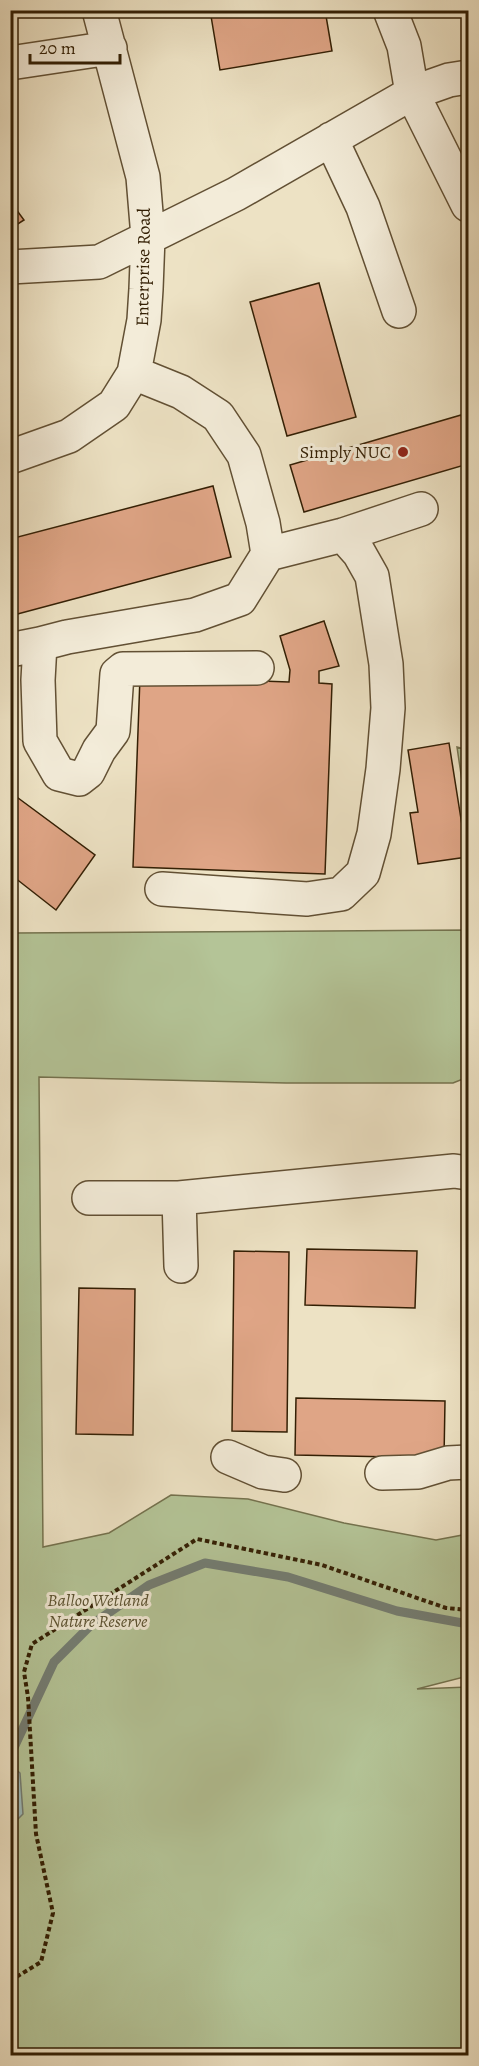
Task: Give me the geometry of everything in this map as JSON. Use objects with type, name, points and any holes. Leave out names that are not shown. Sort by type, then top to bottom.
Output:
[{"type":"street","name":"Enterprise Road","points":[[10,457],[69,436],[96,418],[114,405],[135,372],[144,320],[148,237],[143,177],[99,10]]},
{"type":"street","points":[[390,10],[404,46],[412,93],[468,205]]},
{"type":"street","points":[[10,63],[110,48]]},
{"type":"street","points":[[10,267],[99,262],[236,194],[412,93],[449,80],[468,77]]},
{"type":"street","points":[[331,139],[363,207],[399,311]]},
{"type":"street","points":[[135,372],[181,392],[218,416],[244,455],[263,523],[268,554],[240,599],[195,615],[67,637],[25,647],[38,680],[40,741],[59,774],[80,779],[88,772],[99,750],[113,731],[117,674],[123,669],[257,668]]},
{"type":"street","points":[[268,554],[343,535],[421,509]]},
{"type":"street","points":[[162,889],[307,899],[341,894],[363,873],[374,834],[383,769],[388,708],[386,664],[372,576],[359,553],[343,535]]},
{"type":"street","points":[[89,1198],[179,1198],[453,1171],[468,1173]]},
{"type":"street","points":[[179,1198],[182,1266]]},
{"type":"street","points":[[228,1457],[262,1472],[284,1475]]},
{"type":"street","points":[[382,1473],[418,1472],[448,1463],[468,1462]]},
{"type":"path","points":[[10,1978],[13,1979],[41,1962],[53,1913],[36,1834],[28,1697],[24,1672],[32,1644],[197,1539],[322,1565],[446,1608],[468,1610]]},
{"type":"green space","points":[[457,747],[468,750],[468,822]]},
{"type":"green space","name":"Balloo Wetland Nature Reserve","points":[[10,930],[15,933],[468,930],[468,1077],[453,1083],[286,1083],[39,1077],[43,1547],[109,1533],[171,1495],[248,1499],[344,1523],[436,1540],[468,1534],[468,1676],[417,1689],[468,1687],[468,2055],[11,2055]]},
{"type":"water","points":[[10,1764],[20,1773],[23,1814],[16,1821],[11,1821]]},
{"type":"building","points":[[210,10],[325,10],[332,51],[220,70]]},
{"type":"building","points":[[10,201],[24,220],[10,229]]},
{"type":"building","points":[[319,283],[356,417],[287,436],[250,302]]},
{"type":"building","name":"Simply NUC","points":[[461,415],[468,439],[468,464],[304,512],[290,465]]},
{"type":"building","points":[[213,486],[231,557],[10,616],[10,539]]},
{"type":"building","points":[[324,621],[339,666],[319,671],[319,683],[332,684],[325,874],[133,867],[140,677],[289,682],[290,670],[280,636]]},
{"type":"building","points":[[449,743],[467,857],[418,864],[410,813],[418,812],[408,750]]},
{"type":"building","points":[[10,792],[95,855],[56,910],[10,874]]},
{"type":"building","points":[[307,1249],[417,1251],[415,1308],[305,1305]]},
{"type":"building","points":[[234,1251],[289,1252],[287,1432],[232,1431]]},
{"type":"building","points":[[79,1288],[135,1289],[133,1435],[76,1434]]},
{"type":"building","points":[[296,1398],[445,1401],[444,1458],[295,1455]]},
{"type":"waterway","points":[[10,1756],[54,1662],[91,1625],[149,1585],[205,1563],[288,1577],[397,1611],[468,1624]]},
{"type":"place","name":"Simply NUC","points":[[403,452]]}]
